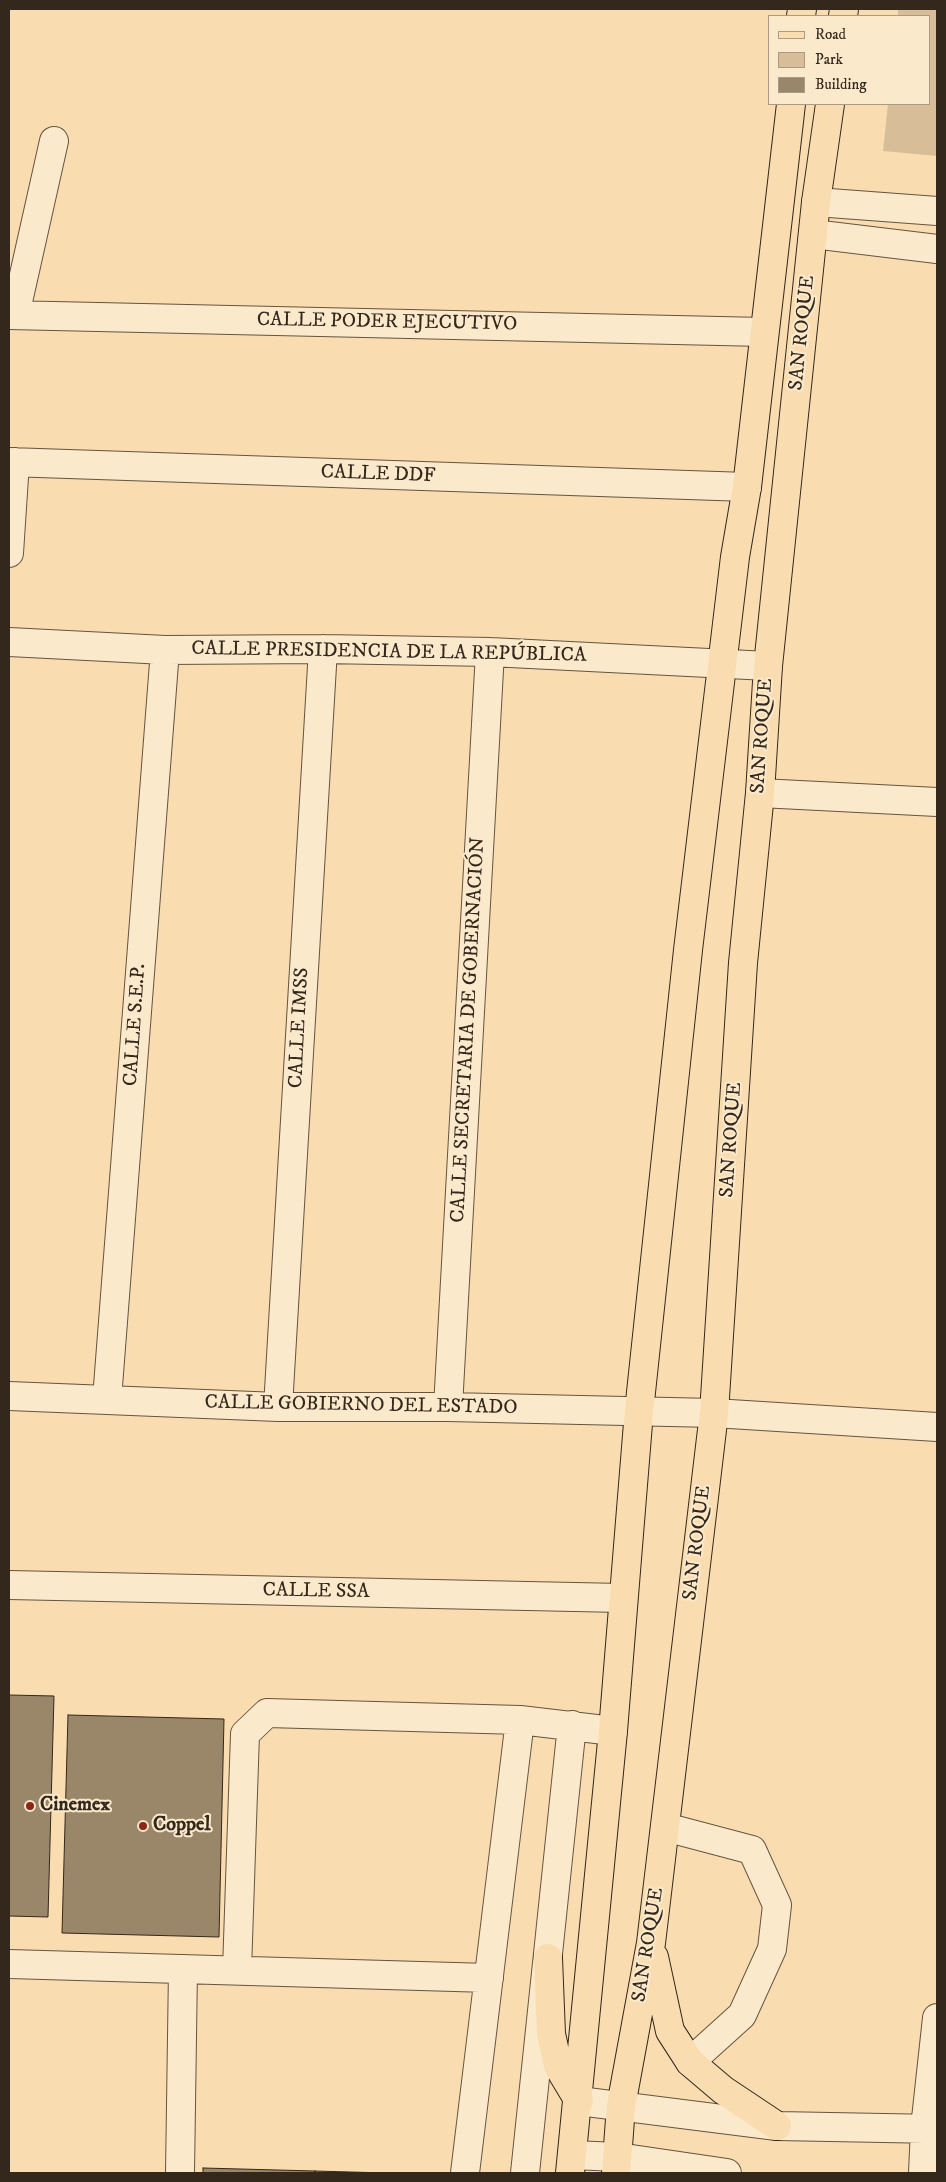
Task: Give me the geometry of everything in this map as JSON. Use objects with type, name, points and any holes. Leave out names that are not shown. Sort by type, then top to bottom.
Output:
[{"type":"main road","name":"SAN ROQUE","points":[[571,2164],[579,2101],[613,1731],[622,1598],[639,1411],[688,950],[721,663],[735,557],[747,488],[791,105]]},
{"type":"main road","name":"SAN ROQUE","points":[[617,2165],[621,2106],[651,1943],[714,1413],[744,963],[760,793],[768,666],[816,202],[830,105]]},
{"type":"main road","points":[[651,1943],[670,2031],[690,2062],[723,2090],[777,2126]]},
{"type":"main road","points":[[548,1958],[551,2034],[558,2066],[579,2101]]},
{"type":"street","points":[[12,315],[54,140]]},
{"type":"street","points":[[816,202],[937,211]]},
{"type":"street","points":[[813,234],[937,249]]},
{"type":"street","name":"CALLE PODER EJECUTIVO","points":[[12,315],[764,332]]},
{"type":"street","points":[[9,553],[12,462]]},
{"type":"street","name":"CALLE DDF","points":[[12,462],[747,488]]},
{"type":"street","name":"CALLE PRESIDENCIA DE LA REPÚBLICA","points":[[9,642],[165,650],[323,649],[490,652],[768,666]]},
{"type":"street","name":"CALLE IMSS","points":[[278,1407],[323,649]]},
{"type":"street","name":"CALLE S.E.P.","points":[[107,1399],[165,650]]},
{"type":"street","name":"CALLE SECRETARIA DE GOBERNACIÓN","points":[[448,1407],[490,652]]},
{"type":"street","points":[[760,793],[937,802]]},
{"type":"street","name":"CALLE GOBIERNO DEL ESTADO","points":[[9,1396],[278,1407],[448,1407],[714,1413],[937,1427]]},
{"type":"street","name":"CALLE SSA","points":[[9,1585],[622,1598]]},
{"type":"street","points":[[237,1970],[245,1734],[267,1713],[520,1720],[613,1731]]},
{"type":"street","points":[[465,2173],[520,1720]]},
{"type":"street","points":[[525,2173],[572,1725]]},
{"type":"street","points":[[665,1827],[752,1850],[777,1904],[772,1948],[742,2015],[690,2062]]},
{"type":"street","points":[[9,1964],[489,1978]]},
{"type":"street","points":[[180,2173],[183,1968]]},
{"type":"street","points":[[923,2173],[931,2129],[937,2018]]},
{"type":"street","points":[[579,2101],[777,2126],[931,2129]]},
{"type":"street","points":[[571,2164],[617,2165],[727,2173]]},
{"type":"green space","points":[[898,9],[937,9],[937,156],[883,151],[888,105],[931,105],[931,15],[898,15]]},
{"type":"building","name":"Cinemex","points":[[9,1695],[54,1696],[48,1917],[9,1916]]},
{"type":"building","name":"Coppel","points":[[68,1715],[224,1719],[219,1937],[62,1933]]},
{"type":"building","points":[[203,2168],[315,2171],[315,2173],[203,2173]]},
{"type":"building","points":[[315,2171],[386,2173],[315,2173]]},
{"type":"place","name":"Cinemex","points":[[30,1806]]},
{"type":"place","name":"Coppel","points":[[143,1826]]}]
